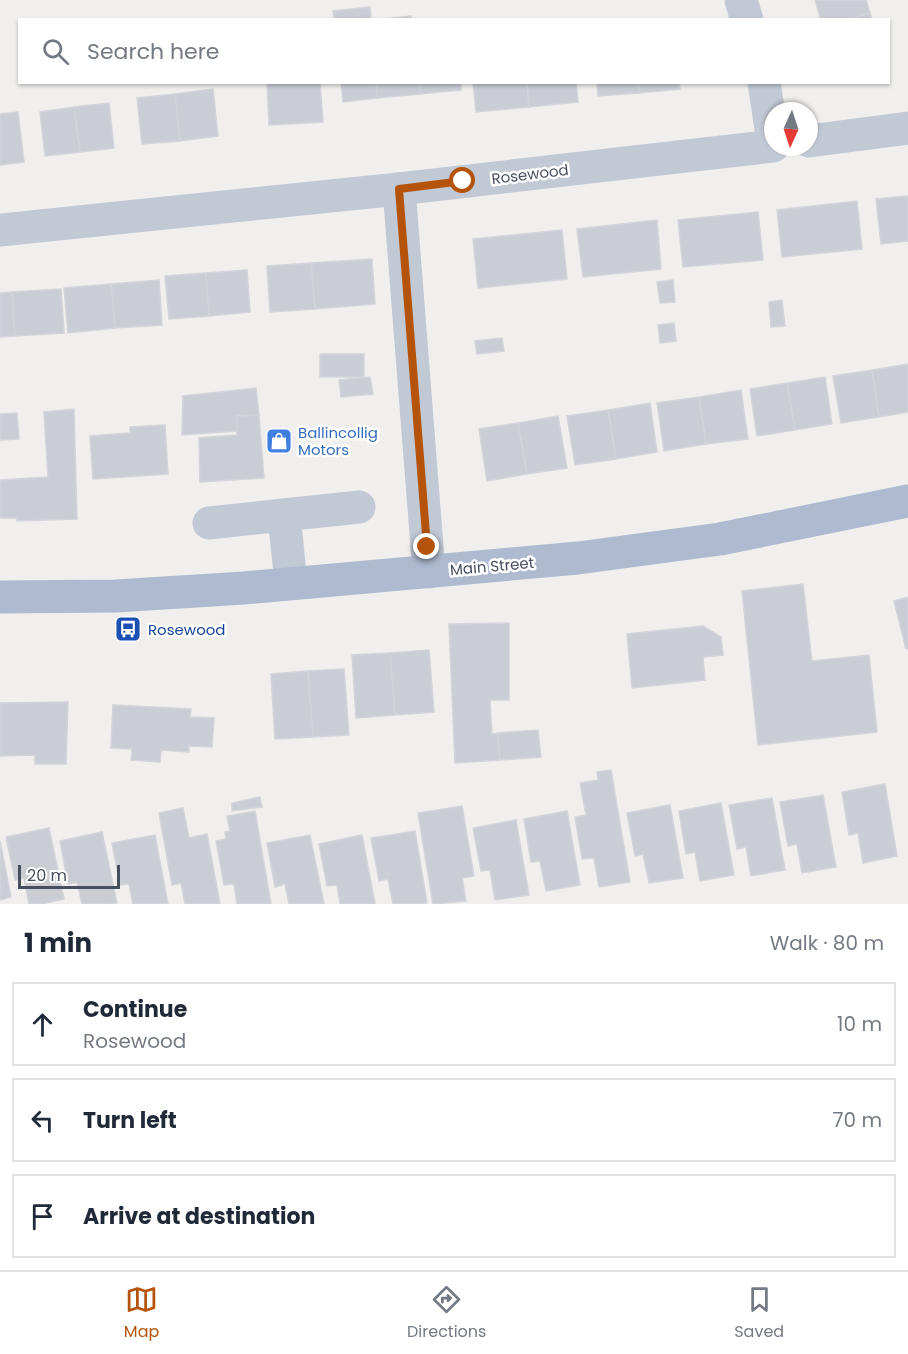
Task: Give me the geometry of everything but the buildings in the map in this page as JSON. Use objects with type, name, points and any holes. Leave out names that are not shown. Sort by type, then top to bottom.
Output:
[{"type":"main road","name":"Main Street","points":[[0,597],[116,596],[578,558],[720,539],[908,501]]},
{"type":"street","points":[[741,0],[746,18]]},
{"type":"street","name":"Rosewood","points":[[764,84],[767,102]]},
{"type":"street","points":[[818,140],[908,128]]},
{"type":"street","name":"Rosewood","points":[[0,230],[399,189],[764,145]]},
{"type":"street","points":[[399,189],[429,572]]},
{"type":"street","points":[[209,524],[359,507]]},
{"type":"street","points":[[284,515],[291,583]]},
{"type":"place","name":"Ballincollig Motors","points":[[279,441]]},
{"type":"place","name":"Rosewood","points":[[128,629]]},
{"type":"route","points":[[427,547],[399,189],[463,181]]}]
